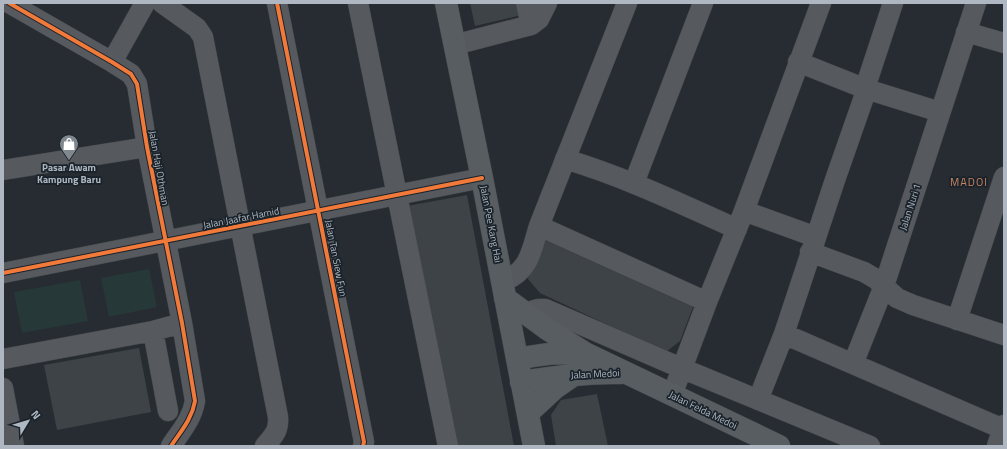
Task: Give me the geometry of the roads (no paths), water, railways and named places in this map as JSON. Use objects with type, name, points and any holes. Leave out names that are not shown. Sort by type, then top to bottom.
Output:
[{"type":"main road","name":"Jalan Pee Kang Hai","points":[[446,3],[482,178],[534,446]]},
{"type":"main road","points":[[504,290],[524,313],[589,355]]},
{"type":"main road","name":"Jalan Medoi","points":[[517,359],[554,352],[572,352],[589,355],[626,373]]},
{"type":"main road","name":"Jalan Medoi","points":[[521,382],[574,374],[602,372],[626,373]]},
{"type":"main road","name":"Jalan Felda Medoi","points":[[626,373],[779,446]]},
{"type":"main road","points":[[528,413],[555,388],[574,374]]},
{"type":"street","name":"Jalan Haji Othman","points":[[9,3],[131,74],[137,84],[147,147],[182,323],[195,401],[193,412],[189,420],[171,446]]},
{"type":"street","points":[[112,62],[146,3]]},
{"type":"street","points":[[162,3],[197,28],[203,37],[278,416],[279,426],[275,434],[265,446]]},
{"type":"street","name":"Jalan Tan Siew Fun","points":[[277,3],[364,442],[363,446]]},
{"type":"street","points":[[358,3],[448,446]]},
{"type":"street","points":[[526,3],[531,25]]},
{"type":"street","points":[[454,44],[531,25],[539,19],[547,3]]},
{"type":"street","points":[[504,290],[512,278],[522,270],[528,259],[539,226],[627,3]]},
{"type":"street","points":[[634,183],[703,3]]},
{"type":"street","points":[[672,395],[707,302],[741,220],[821,3]]},
{"type":"street","points":[[758,400],[784,334],[864,97],[868,79],[893,3]]},
{"type":"street","name":"Jalan Nuri 1","points":[[853,364],[884,286],[976,3]]},
{"type":"street","points":[[966,32],[1004,43]]},
{"type":"street","points":[[798,62],[866,89],[940,112]]},
{"type":"street","points":[[3,170],[147,147]]},
{"type":"street","points":[[566,159],[813,245],[876,279],[897,298],[913,305],[1004,335]]},
{"type":"street","points":[[957,320],[1004,177]]},
{"type":"street","name":"Jalan Jaafar Hamid","points":[[3,273],[482,178]]},
{"type":"street","points":[[539,226],[707,302]]},
{"type":"street","points":[[524,313],[538,308],[545,309],[681,368],[870,446]]},
{"type":"street","points":[[3,359],[182,323]]},
{"type":"street","points":[[153,330],[168,411]]},
{"type":"street","points":[[784,334],[853,364],[1001,433]]},
{"type":"street","points":[[3,388],[14,446]]},
{"type":"place","name":"Pasar Awam Kampung Baru","points":[[69,161]]},
{"type":"district","name":"MADOI","points":[[969,182]]}]
